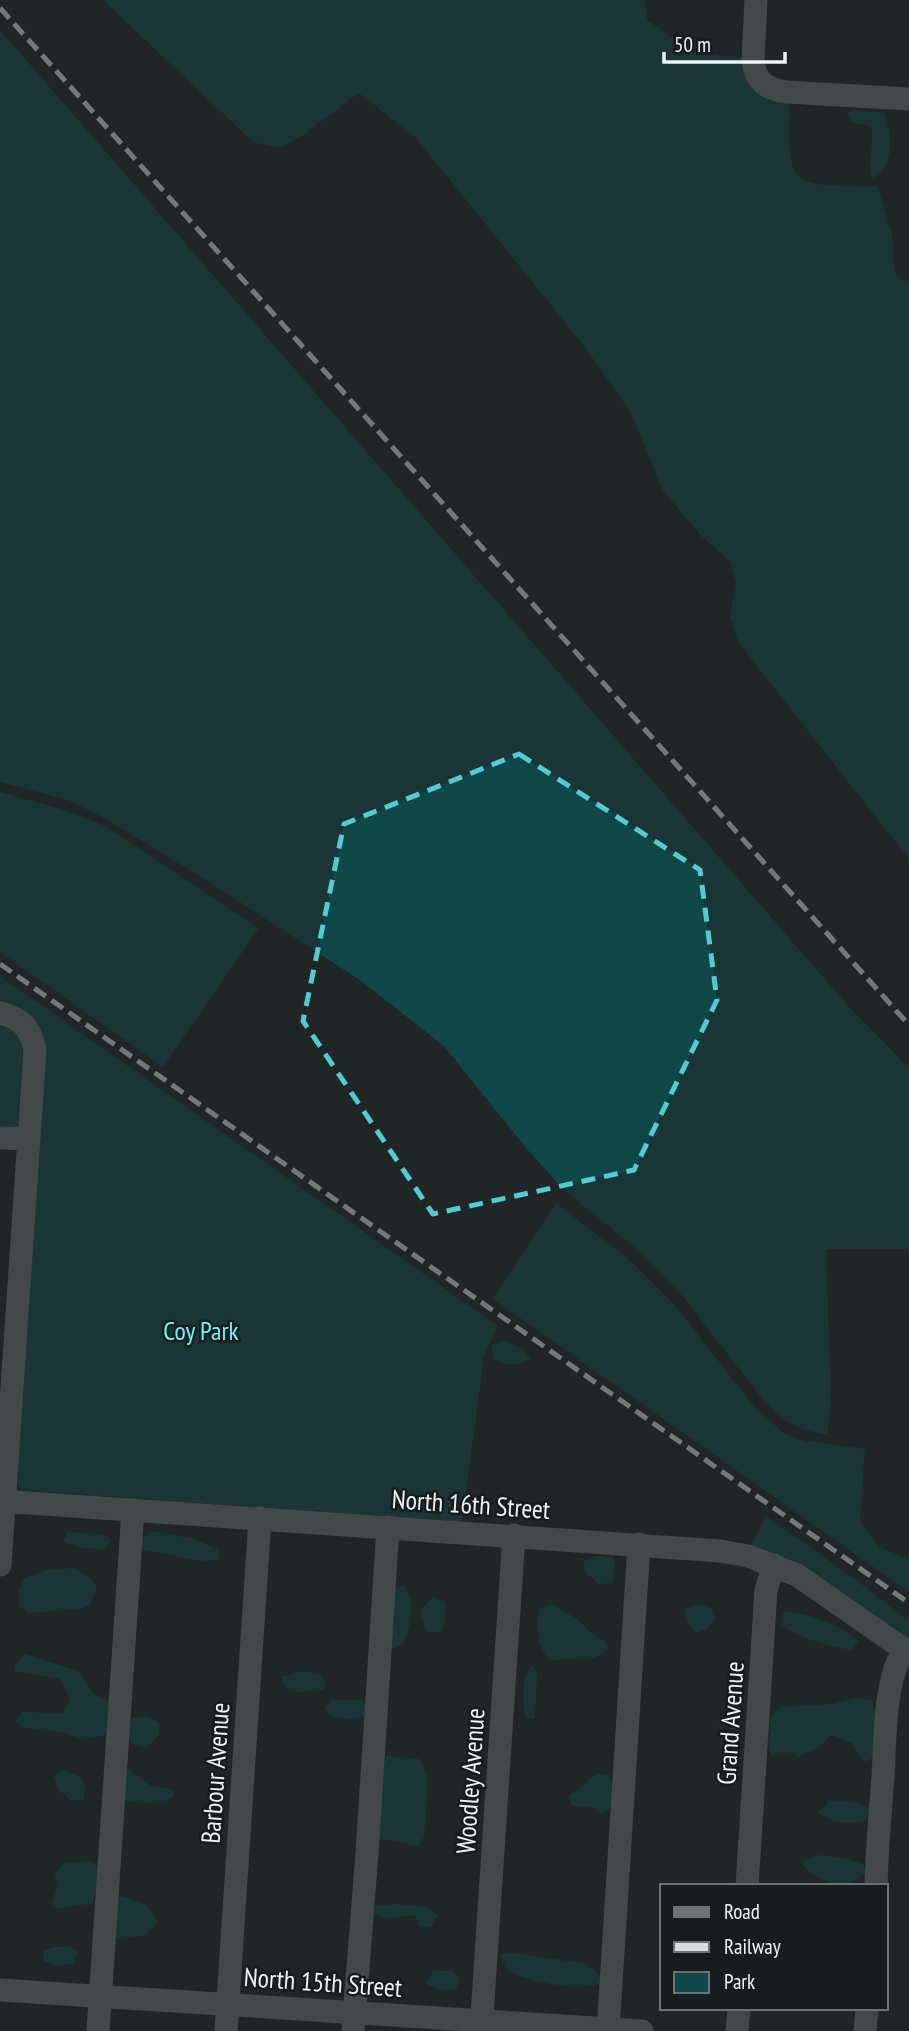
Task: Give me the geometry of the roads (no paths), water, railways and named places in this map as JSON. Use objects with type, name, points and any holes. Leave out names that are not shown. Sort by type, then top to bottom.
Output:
[{"type":"street","points":[[756,0],[753,60],[757,77],[763,84],[786,92],[909,99]]},
{"type":"street","points":[[0,1013],[14,1017],[26,1026],[35,1049],[29,1139],[10,1259],[0,1564]]},
{"type":"street","points":[[0,1138],[29,1139]]},
{"type":"street","name":"North 16th Street","points":[[2,1501],[720,1551],[748,1556],[774,1565],[817,1586],[907,1651]]},
{"type":"street","points":[[98,2031],[133,1510]]},
{"type":"street","name":"Barbour Avenue","points":[[226,2031],[260,1518]]},
{"type":"street","points":[[354,2022],[388,1527]]},
{"type":"street","name":"Woodley Avenue","points":[[482,2026],[514,1535]]},
{"type":"street","points":[[608,2030],[639,1544]]},
{"type":"street","name":"Grand Avenue","points":[[747,1884],[766,1590],[774,1565]]},
{"type":"street","points":[[876,1884],[887,1717],[896,1662],[907,1651]]},
{"type":"street","name":"North 15th Street","points":[[0,1990],[228,2004],[354,2022],[642,2031]]},
{"type":"street","points":[[737,2031],[739,2010]]},
{"type":"street","points":[[865,2031],[867,2010]]},
{"type":"railway","points":[[0,8],[909,1025]]},
{"type":"railway","points":[[0,964],[909,1603]]},
{"type":"park label","name":"Coy Park","points":[[201,1330]]}]
